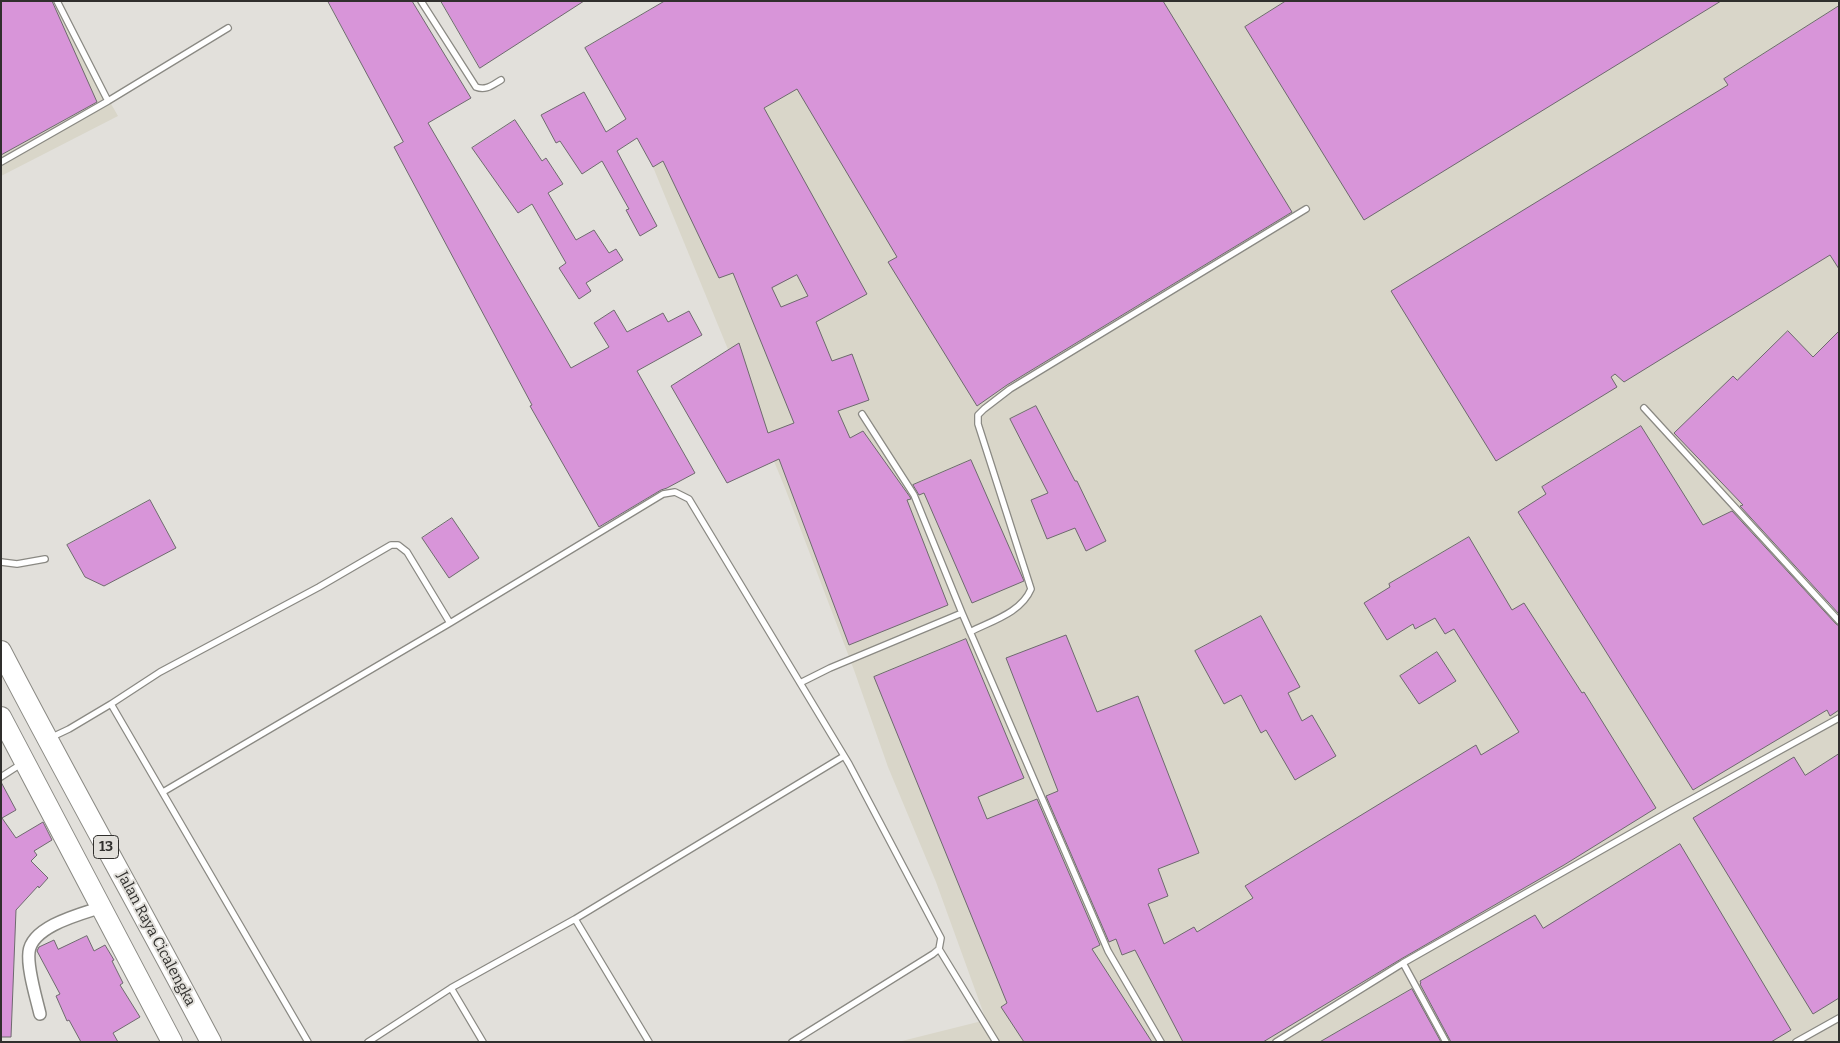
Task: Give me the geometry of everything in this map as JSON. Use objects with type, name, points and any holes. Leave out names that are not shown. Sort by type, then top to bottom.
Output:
[{"type":"highway","name":"Jalan Raya Cicalengka","points":[[1,651],[211,1042]]},
{"type":"highway","name":"13","points":[[1,716],[172,1042]]},
{"type":"street","points":[[40,1014],[29,961],[31,942],[38,935],[59,923],[102,907]]},
{"type":"lane","points":[[57,1],[108,101]]},
{"type":"lane","points":[[421,1],[476,87],[482,90],[501,80]]},
{"type":"lane","points":[[1,162],[108,101],[228,28]]},
{"type":"lane","points":[[970,632],[1021,606],[1031,590],[978,424],[978,415],[1010,388],[1306,209]]},
{"type":"lane","points":[[1644,408],[1839,621]]},
{"type":"lane","points":[[862,414],[914,495],[970,632],[1108,951],[1161,1042]]},
{"type":"lane","points":[[163,792],[450,623],[663,494],[675,492],[689,498],[844,756],[938,929],[941,938],[939,949],[996,1042]]},
{"type":"lane","points":[[47,739],[69,730],[160,672],[319,588],[391,544],[398,545],[407,552],[450,623]]},
{"type":"lane","points":[[1,562],[17,564],[45,559]]},
{"type":"lane","points":[[800,683],[830,668],[962,613]]},
{"type":"lane","points":[[111,704],[308,1042]]},
{"type":"lane","points":[[1276,1042],[1403,963],[1672,810],[1839,718]]},
{"type":"lane","points":[[368,1042],[451,988],[575,919],[844,756]]},
{"type":"lane","points":[[1,777],[25,762]]},
{"type":"lane","points":[[575,919],[649,1042]]},
{"type":"lane","points":[[792,1042],[939,949]]},
{"type":"lane","points":[[1403,963],[1446,1042]]},
{"type":"lane","points":[[451,988],[482,1042]]},
{"type":"lane","points":[[1796,1042],[1839,1018]]},
{"type":"shaded area","points":[[1,1],[52,1],[118,116],[1,176]]},
{"type":"shaded area","points":[[719,1],[1839,1],[1839,1042],[898,1042],[986,1020],[936,882],[888,767],[854,670],[785,488],[653,167]]},
{"type":"building","points":[[1,1],[52,1],[97,102],[1,155]]},
{"type":"building","points":[[328,1],[412,1],[471,98],[428,123],[571,368],[609,347],[594,323],[614,310],[627,332],[663,313],[668,322],[689,311],[702,335],[637,371],[695,473],[661,490],[599,527],[530,406],[532,405],[394,147],[403,142]]},
{"type":"building","points":[[441,1],[584,1],[480,68]]},
{"type":"building","points":[[665,1],[1163,1],[1292,212],[1007,385],[977,406],[888,262],[897,257],[797,89],[764,108],[867,294],[816,322],[832,361],[852,354],[869,400],[838,411],[850,438],[863,431],[910,497],[911,499],[907,500],[948,605],[849,645],[779,459],[727,483],[671,386],[739,343],[768,433],[794,423],[733,273],[719,278],[663,161],[653,167],[637,138],[617,151],[657,226],[640,236],[626,210],[629,209],[602,161],[582,174],[560,141],[556,143],[541,115],[584,92],[606,132],[626,119],[585,48]],"holes":[[[797,275],[808,296],[781,307],[772,288]]]},
{"type":"building","points":[[1286,1],[1721,1],[1364,220],[1245,27]]},
{"type":"building","points":[[1839,6],[1839,269],[1830,255],[1624,382],[1615,374],[1611,377],[1617,387],[1496,461],[1391,291],[1728,85],[1724,79]]},
{"type":"building","points":[[515,120],[542,161],[546,158],[563,184],[548,193],[576,240],[594,230],[609,253],[616,249],[623,260],[586,283],[591,291],[579,299],[559,268],[566,263],[532,204],[518,213],[472,148]]},
{"type":"building","points":[[1788,331],[1813,357],[1839,331],[1839,614],[1740,506],[1743,505],[1674,433],[1733,376],[1737,380]]},
{"type":"building","points":[[1036,406],[1075,481],[1077,481],[1106,541],[1086,551],[1075,528],[1047,539],[1031,500],[1048,493],[1010,419]]},
{"type":"building","points":[[1641,426],[1703,525],[1732,511],[1839,626],[1839,710],[1830,716],[1827,710],[1693,790],[1518,512],[1546,494],[1542,487]]},
{"type":"building","points":[[971,460],[1024,581],[972,603],[924,493],[919,495],[913,485]]},
{"type":"building","points":[[150,500],[176,548],[104,586],[85,577],[67,545]]},
{"type":"building","points":[[452,518],[479,558],[449,578],[422,538]]},
{"type":"building","points":[[1469,537],[1512,610],[1524,603],[1582,693],[1584,692],[1656,808],[1564,865],[1401,959],[1263,1042],[1183,1042],[1135,950],[1122,955],[1116,939],[1109,942],[1046,796],[1058,791],[1006,658],[1066,635],[1097,712],[1138,696],[1199,853],[1158,869],[1168,896],[1148,904],[1164,944],[1194,927],[1197,932],[1253,898],[1245,886],[1476,745],[1481,755],[1519,732],[1454,629],[1445,634],[1435,618],[1415,629],[1413,624],[1387,640],[1364,603],[1390,587],[1389,584]]},
{"type":"building","points":[[1261,616],[1300,687],[1288,693],[1302,721],[1312,715],[1336,756],[1295,780],[1266,730],[1261,733],[1241,695],[1224,704],[1195,651]]},
{"type":"building","points":[[966,639],[1024,778],[978,797],[987,819],[1037,799],[1100,945],[1092,949],[1152,1042],[1024,1042],[1001,1007],[1007,1003],[874,677]]},
{"type":"building","points":[[1437,652],[1456,681],[1419,704],[1400,676]]},
{"type":"building","points":[[1839,754],[1839,998],[1813,1014],[1693,818],[1794,757],[1805,775]]},
{"type":"building","points":[[1,782],[16,810],[2,818],[16,838],[43,822],[52,840],[34,851],[37,855],[31,861],[48,878],[16,910],[11,1037],[1,1037]]},
{"type":"building","points":[[1680,844],[1791,1030],[1771,1042],[1451,1042],[1420,981],[1535,915],[1543,928]]},
{"type":"building","points":[[87,936],[94,951],[105,945],[114,960],[112,961],[123,983],[120,985],[140,1017],[113,1033],[118,1042],[81,1042],[69,1020],[67,1021],[56,996],[60,994],[37,951],[39,947],[54,940],[58,949]]},
{"type":"building","points":[[1412,989],[1441,1042],[1320,1042]]}]
